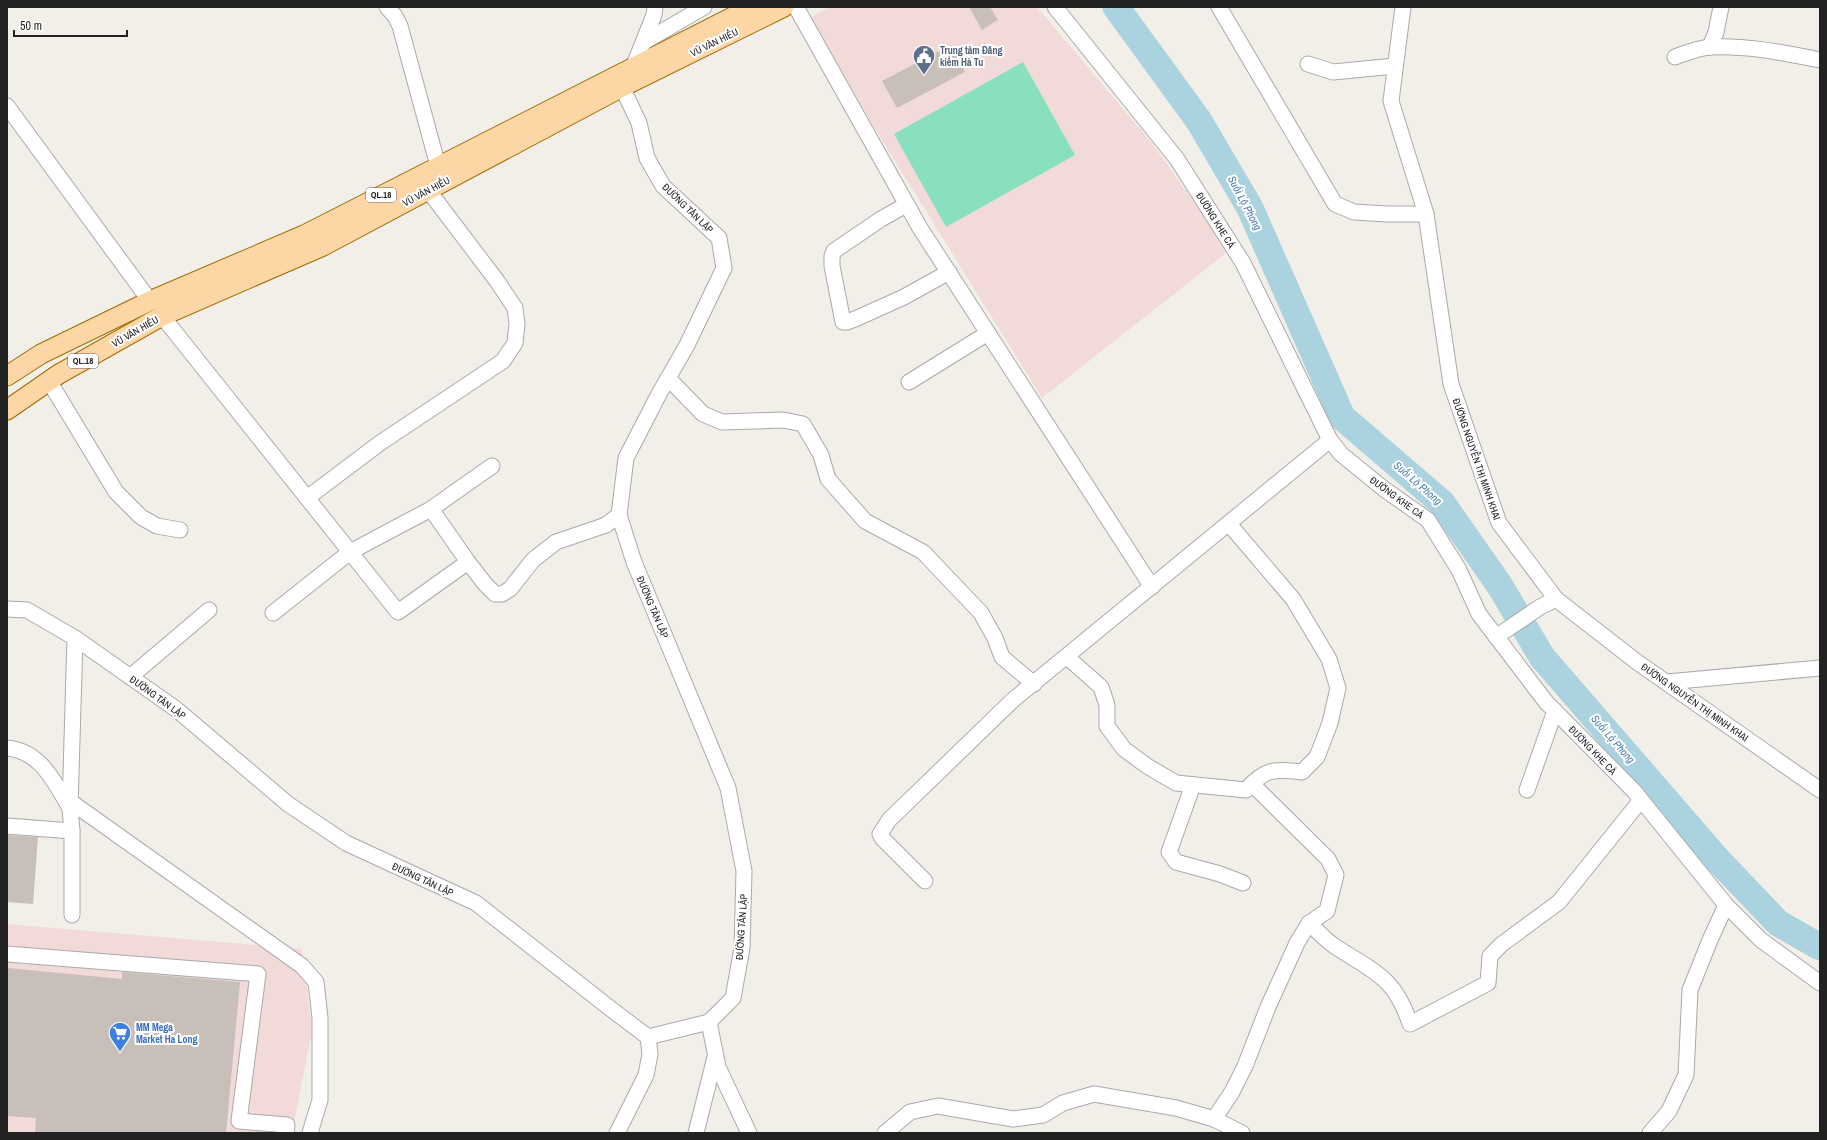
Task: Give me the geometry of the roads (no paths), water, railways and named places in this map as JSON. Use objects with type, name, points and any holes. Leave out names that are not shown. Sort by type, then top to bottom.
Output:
[{"type":"main road","name":"VŨ VĂN HIẾU","points":[[7,376],[41,354],[150,301],[304,235],[634,65],[752,7]]},
{"type":"main road","name":"VŨ VĂN HIẾU","points":[[7,410],[49,381],[162,316],[323,246],[622,87],[784,7]]},
{"type":"street","points":[[387,7],[395,16],[400,26],[438,166]]},
{"type":"street","points":[[634,65],[644,42],[655,7]]},
{"type":"street","points":[[644,42],[704,7]]},
{"type":"street","points":[[796,7],[906,205],[1152,587]]},
{"type":"street","name":"ĐƯỜNG KHE CÁ","points":[[1056,7],[1176,158],[1243,263],[1330,440],[1341,454],[1384,489],[1428,520],[1459,570],[1479,614],[1546,702],[1641,800],[1726,905],[1761,940],[1820,983]]},
{"type":"street","points":[[1220,7],[1334,204],[1354,212],[1426,214]]},
{"type":"street","name":"ĐƯỜNG NGUYỄN THỊ MINH KHAI","points":[[1403,7],[1391,101],[1426,214],[1451,384],[1498,523],[1556,599],[1637,662],[1820,789]]},
{"type":"street","points":[[1710,47],[1716,32],[1721,7]]},
{"type":"street","points":[[1675,57],[1692,50],[1710,47],[1766,50],[1820,60]]},
{"type":"street","points":[[1308,64],[1333,72],[1395,66]]},
{"type":"street","name":"ĐƯỜNG TÂN LẬP","points":[[7,609],[27,610],[75,638],[176,709],[288,804],[346,843],[476,903],[648,1037],[708,1022],[733,998],[742,948],[744,871],[728,788],[634,562],[619,515],[626,458],[668,378],[687,346],[724,268],[719,238],[663,186],[647,158],[639,123],[622,87]]},
{"type":"street","points":[[7,106],[150,301]]},
{"type":"street","points":[[307,498],[380,443],[503,361],[515,343],[517,324],[515,308],[497,281],[428,190]]},
{"type":"street","points":[[906,205],[881,219],[834,251],[832,256],[832,266],[843,322],[855,319],[904,296],[949,272]]},
{"type":"street","points":[[162,316],[398,612],[468,562]]},
{"type":"street","points":[[909,382],[988,333]]},
{"type":"street","points":[[668,378],[703,414],[722,422],[783,420],[803,424],[821,455],[828,479],[866,521],[923,552],[981,613],[996,638],[1002,657],[1034,684]]},
{"type":"street","points":[[49,381],[116,492],[141,518],[157,526],[180,530]]},
{"type":"street","points":[[925,881],[882,838],[880,834],[882,828],[1013,700],[1330,440]]},
{"type":"street","points":[[273,613],[350,552],[431,509],[492,466]]},
{"type":"street","points":[[431,509],[468,562],[495,594],[502,594],[510,589],[534,560],[556,542],[606,525],[619,515]]},
{"type":"street","points":[[1067,657],[1101,687],[1107,705],[1107,726],[1124,749],[1147,766],[1176,783],[1246,790],[1258,777],[1276,770],[1302,772],[1317,757],[1330,722],[1338,688],[1329,658],[1293,599],[1229,524]]},
{"type":"street","points":[[1496,637],[1512,628],[1540,607],[1556,599]]},
{"type":"street","points":[[130,677],[209,610]]},
{"type":"street","points":[[72,915],[71,805],[75,638]]},
{"type":"street","points":[[1667,682],[1820,668]]},
{"type":"street","points":[[1527,790],[1555,711]]},
{"type":"street","points":[[7,748],[30,755],[47,770],[71,805],[302,966],[316,982],[320,1018],[320,1100],[310,1133]]},
{"type":"street","points":[[1214,1119],[1232,1092],[1245,1066],[1268,1007],[1297,943],[1309,922],[1327,911],[1336,875],[1328,859],[1252,784]]},
{"type":"street","points":[[1193,785],[1169,852],[1176,862],[1220,874],[1243,883]]},
{"type":"street","points":[[1309,922],[1335,946],[1370,967],[1392,986],[1407,1014],[1410,1024],[1488,983],[1490,956],[1502,944],[1559,902],[1641,800]]},
{"type":"street","points":[[7,826],[72,831]]},
{"type":"street","points":[[1650,1133],[1669,1111],[1686,1075],[1690,990],[1726,905]]},
{"type":"street","points":[[7,954],[258,974],[239,1120],[287,1125],[286,1133]]},
{"type":"street","points":[[708,1022],[718,1067],[749,1133]]},
{"type":"street","points":[[617,1133],[646,1075],[650,1054],[648,1037]]},
{"type":"street","points":[[696,1133],[716,1056]]},
{"type":"street","points":[[885,1133],[910,1112],[938,1106],[1013,1119],[1043,1115],[1063,1102],[1094,1094],[1176,1108],[1214,1119],[1242,1133]]},
{"type":"waterway","name":"Suối Lộ Phong","points":[[1116,7],[1199,121],[1250,208],[1342,417],[1442,503],[1500,586],[1542,657],[1717,859],[1778,923],[1820,947]]},
{"type":"place","name":"Trung tâm Đăng kiểm Hà Tu","points":[[924,76]]},
{"type":"place","name":"MM Mega Market Ha Long","points":[[120,1052]]}]
